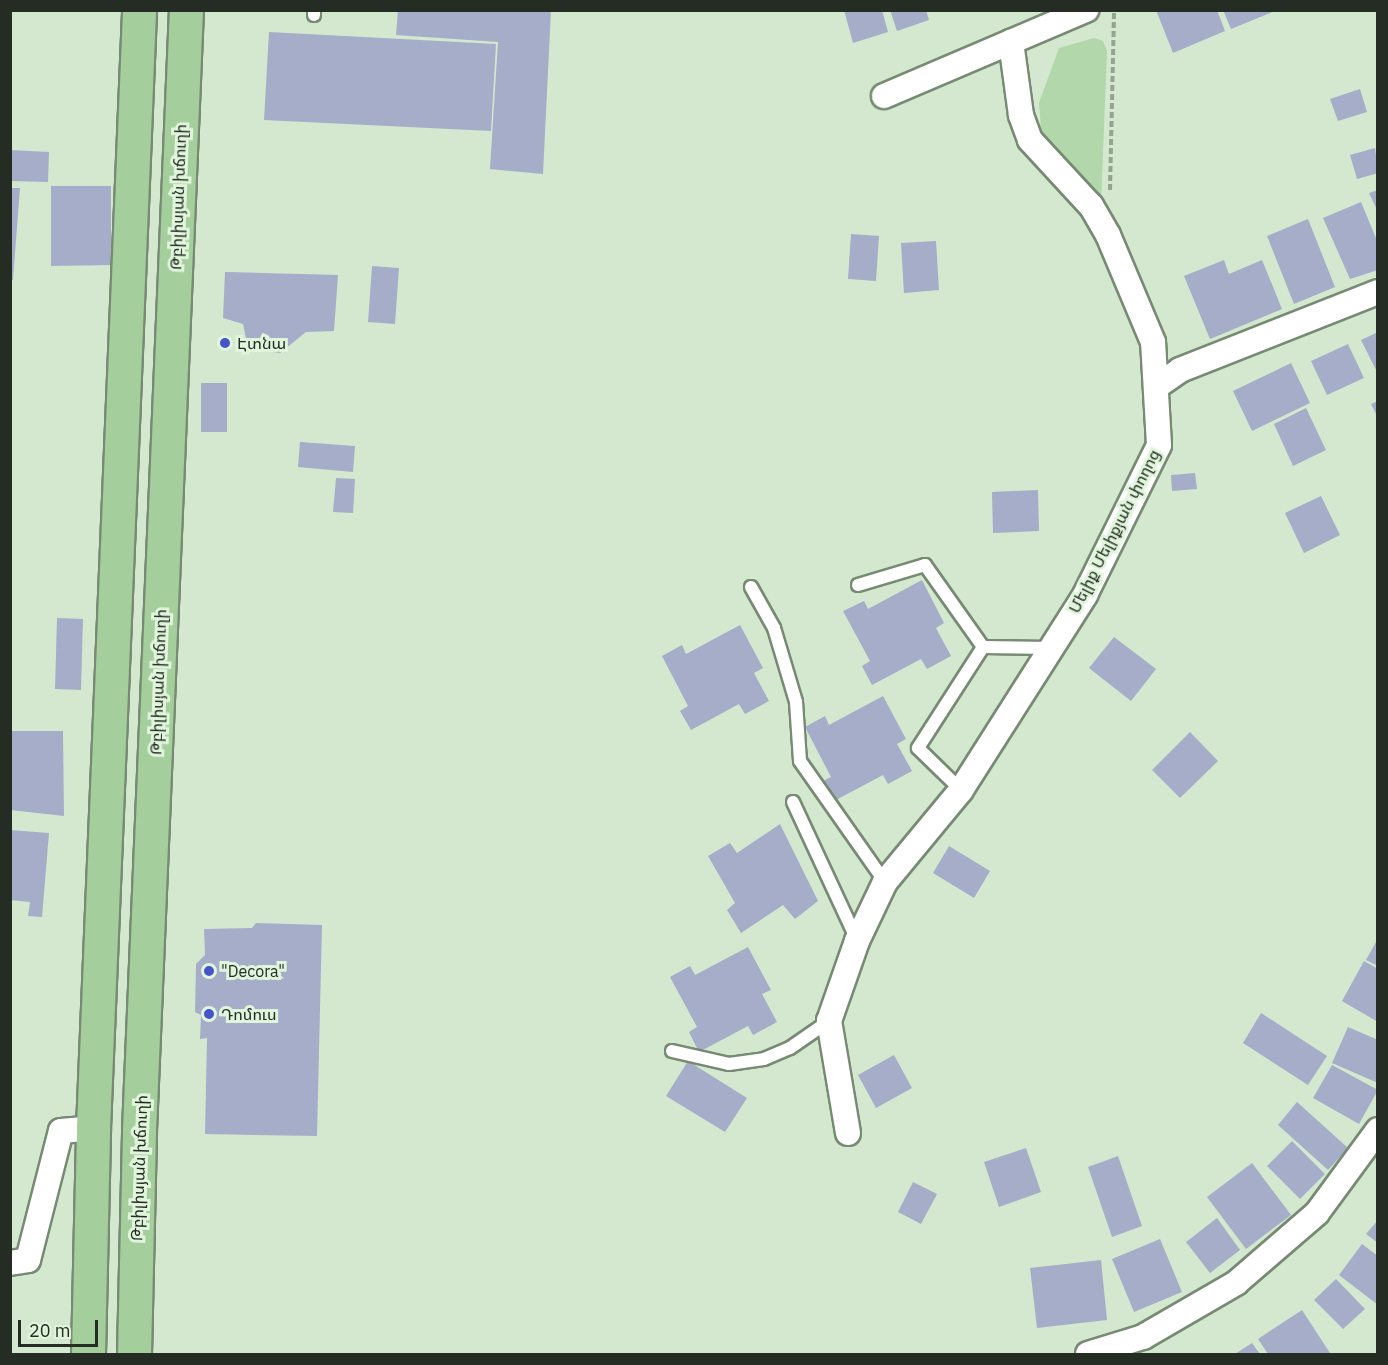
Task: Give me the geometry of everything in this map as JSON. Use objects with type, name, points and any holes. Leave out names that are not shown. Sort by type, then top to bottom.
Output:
[{"type":"main road","points":[[88,1354],[93,1128],[139,10]]},
{"type":"main road","name":"Թբիլիսյան խճուղի","points":[[134,1354],[140,1118],[186,10]]},
{"type":"street","points":[[884,96],[1072,14]]},
{"type":"street","name":"Մելիք Մելիքյան փողոց","points":[[848,1133],[830,1021],[857,941],[885,882],[961,790],[1084,596],[1159,445],[1153,342],[1108,235],[1091,206],[1030,141],[1021,115],[1011,42]]},
{"type":"street","points":[[1156,387],[1180,370],[1377,292]]},
{"type":"street","points":[[10,1263],[28,1260],[62,1131],[93,1128]]},
{"type":"street","points":[[1088,1354],[1143,1337],[1236,1283],[1317,1213],[1377,1130]]},
{"type":"lane","points":[[858,585],[926,565],[983,647]]},
{"type":"lane","points":[[752,587],[774,628],[796,702],[800,761],[885,882]]},
{"type":"lane","points":[[983,647],[1051,648]]},
{"type":"lane","points":[[961,790],[918,748],[983,647]]},
{"type":"lane","points":[[793,802],[857,941]]},
{"type":"lane","points":[[672,1051],[729,1064],[764,1059],[790,1048],[830,1021]]},
{"type":"path","points":[[1108,235],[1114,10]]},
{"type":"green space","points":[[1094,38],[1103,41],[1107,51],[1101,203],[1052,151],[1041,129],[1039,103],[1059,48]]},
{"type":"building","points":[[398,10],[551,10],[543,174],[490,169],[498,42],[396,35]]},
{"type":"building","points":[[844,10],[882,10],[888,32],[853,43]]},
{"type":"building","points":[[890,10],[926,10],[929,20],[897,31]]},
{"type":"building","points":[[1156,10],[1217,10],[1225,31],[1173,53]]},
{"type":"building","points":[[1223,10],[1275,10],[1275,11],[1231,29]]},
{"type":"building","points":[[269,32],[496,44],[491,131],[264,120]]},
{"type":"building","points":[[1360,89],[1367,112],[1338,121],[1330,99]]},
{"type":"building","points":[[1375,148],[1378,173],[1357,179],[1350,155]]},
{"type":"building","points":[[10,150],[49,152],[48,182],[10,181]]},
{"type":"building","points":[[51,186],[111,186],[111,265],[51,266]]},
{"type":"building","points":[[10,188],[20,188],[13,280],[10,280]]},
{"type":"building","points":[[1378,190],[1378,212],[1369,193]]},
{"type":"building","points":[[1361,202],[1378,243],[1378,270],[1350,279],[1323,218]]},
{"type":"building","points":[[1308,219],[1335,287],[1294,304],[1267,236]]},
{"type":"building","points":[[851,234],[879,236],[876,281],[848,279]]},
{"type":"building","points":[[936,241],[939,290],[904,293],[901,243]]},
{"type":"building","points":[[1224,260],[1229,274],[1262,260],[1282,309],[1210,339],[1184,276]]},
{"type":"building","points":[[372,266],[399,268],[395,324],[368,322]]},
{"type":"building","points":[[225,272],[338,275],[334,331],[306,332],[280,353],[255,349],[246,338],[243,324],[223,318]]},
{"type":"building","points":[[1378,332],[1378,374],[1361,340]]},
{"type":"building","points":[[1348,344],[1364,378],[1327,395],[1311,361]]},
{"type":"building","points":[[1291,363],[1310,403],[1252,431],[1233,391]]},
{"type":"building","points":[[201,383],[227,383],[227,432],[201,432]]},
{"type":"building","points":[[1378,401],[1378,418],[1371,404]]},
{"type":"building","points":[[1306,408],[1326,450],[1293,466],[1274,424]]},
{"type":"building","points":[[300,442],[355,446],[353,472],[298,467]]},
{"type":"building","points":[[1195,473],[1197,489],[1172,491],[1171,475]]},
{"type":"building","points":[[336,478],[355,479],[353,513],[333,512]]},
{"type":"building","points":[[1038,490],[1039,531],[993,533],[992,492]]},
{"type":"building","points":[[1321,496],[1340,535],[1304,553],[1285,513]]},
{"type":"building","points":[[922,580],[944,623],[936,628],[951,656],[927,669],[921,659],[872,685],[862,666],[870,661],[843,611],[864,601],[868,609]]},
{"type":"building","points":[[57,618],[83,619],[81,690],[55,689]]},
{"type":"building","points":[[740,625],[763,668],[754,673],[769,701],[745,714],[739,704],[691,730],[680,711],[688,706],[662,656],[682,645],[686,654]]},
{"type":"building","points":[[1114,637],[1156,669],[1131,701],[1089,668]]},
{"type":"building","points":[[883,696],[906,739],[897,744],[912,771],[888,784],[883,775],[834,801],[823,781],[831,777],[805,727],[825,716],[829,725]]},
{"type":"building","points":[[10,731],[63,731],[64,816],[10,810]]},
{"type":"building","points":[[1190,732],[1218,761],[1180,798],[1152,770]]},
{"type":"building","points":[[780,824],[818,901],[795,919],[783,905],[741,933],[727,910],[735,903],[708,856],[730,843],[737,853]]},
{"type":"building","points":[[10,830],[49,833],[42,917],[28,916],[30,902],[10,900]]},
{"type":"building","points":[[949,846],[990,871],[974,898],[933,873]]},
{"type":"building","points":[[256,923],[322,925],[317,1136],[205,1134],[207,1038],[200,1039],[201,1015],[195,1012],[196,964],[205,955],[204,929],[252,928]]},
{"type":"building","points":[[1378,938],[1378,966],[1366,960]]},
{"type":"building","points":[[748,947],[771,990],[762,994],[777,1022],[753,1035],[748,1026],[699,1052],[689,1032],[697,1027],[670,977],[690,966],[695,975]]},
{"type":"building","points":[[1364,961],[1378,969],[1378,1022],[1342,1001]]},
{"type":"building","points":[[1261,1013],[1327,1056],[1308,1085],[1243,1043]]},
{"type":"building","points":[[1348,1027],[1378,1040],[1378,1083],[1332,1063]]},
{"type":"building","points":[[894,1055],[912,1088],[876,1108],[858,1075]]},
{"type":"building","points":[[688,1061],[747,1098],[725,1132],[666,1096]]},
{"type":"building","points":[[1332,1065],[1378,1090],[1359,1124],[1313,1098]]},
{"type":"building","points":[[1297,1102],[1348,1148],[1328,1170],[1278,1125]]},
{"type":"building","points":[[1292,1141],[1325,1174],[1300,1199],[1267,1166]]},
{"type":"building","points":[[1026,1148],[1041,1192],[999,1207],[984,1162]]},
{"type":"building","points":[[1118,1156],[1142,1226],[1112,1237],[1088,1167]]},
{"type":"building","points":[[1252,1163],[1291,1215],[1246,1249],[1207,1197]]},
{"type":"building","points":[[913,1182],[937,1194],[921,1224],[898,1212]]},
{"type":"building","points":[[1217,1218],[1240,1250],[1210,1273],[1186,1242]]},
{"type":"building","points":[[1378,1220],[1378,1243],[1366,1234]]},
{"type":"building","points":[[1160,1239],[1182,1292],[1134,1312],[1112,1259]]},
{"type":"building","points":[[1362,1244],[1378,1256],[1378,1305],[1339,1275]]},
{"type":"building","points":[[1101,1260],[1107,1320],[1037,1328],[1030,1268]]},
{"type":"building","points":[[1336,1279],[1365,1309],[1343,1329],[1314,1300]]},
{"type":"building","points":[[1302,1310],[1330,1353],[1268,1354],[1258,1339]]},
{"type":"building","points":[[1252,1343],[1260,1354],[1235,1354]]},
{"type":"place","name":"Էտնա","points":[[225,343]]},
{"type":"place","name":"\"Decora\"","points":[[209,971]]},
{"type":"place","name":"Դոմուս","points":[[209,1014]]}]
